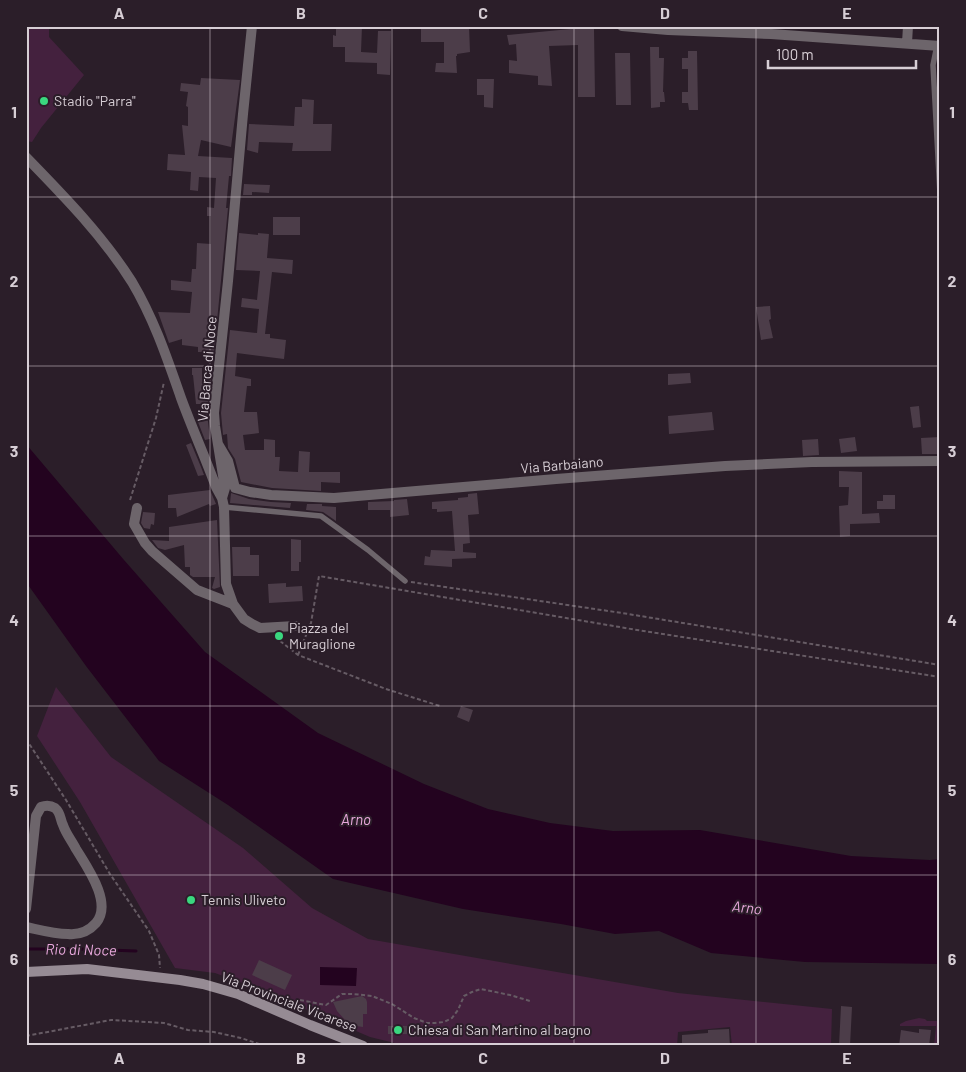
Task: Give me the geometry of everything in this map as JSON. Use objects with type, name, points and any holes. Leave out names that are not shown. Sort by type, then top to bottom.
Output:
[{"type":"main road","name":"Via Provinciale Vicarese","points":[[26,972],[87,970],[203,984],[238,994],[363,1046]]},
{"type":"street","name":"Via Barca di Noce","points":[[233,604],[226,584],[223,503],[225,488],[214,413],[252,26]]},
{"type":"street","points":[[622,26],[938,45]]},
{"type":"street","points":[[907,43],[908,26]]},
{"type":"street","points":[[26,157],[85,221],[132,282],[165,350],[223,503]]},
{"type":"street","name":"Via Barbaiano","points":[[218,444],[228,461],[235,488],[271,495],[327,498],[725,466],[812,462],[940,462]]},
{"type":"street","points":[[132,508],[134,524],[152,551],[197,590],[233,604],[244,619],[260,628],[295,626]]},
{"type":"street","points":[[26,909],[36,816],[41,807],[49,805],[60,813],[62,824],[92,877],[99,894],[101,909],[98,920],[92,928],[84,932],[67,934],[26,927]]},
{"type":"lane","points":[[938,45],[933,65],[940,194]]},
{"type":"lane","points":[[223,503],[321,516],[368,550],[405,581]]},
{"type":"path","points":[[132,508],[166,378]]},
{"type":"path","points":[[298,656],[311,623],[319,576],[637,630],[940,677]]},
{"type":"path","points":[[405,581],[622,613],[940,665]]},
{"type":"path","points":[[266,629],[298,656],[386,689],[440,706]]},
{"type":"path","points":[[26,740],[66,800],[110,874],[149,931],[160,955],[160,966]]},
{"type":"path","points":[[300,1000],[326,1004],[342,994],[372,996],[392,1004],[414,1018],[435,1024],[452,1018],[464,996],[472,992],[481,990],[530,1001]]},
{"type":"path","points":[[26,1036],[111,1020],[164,1022],[188,1030],[214,1032],[265,1046]]},
{"type":"shaded area","name":"Stadio \"Parra\"","points":[[26,26],[49,26],[49,37],[84,75],[32,142],[26,141]]},
{"type":"shaded area","points":[[56,687],[111,757],[243,848],[312,908],[368,939],[678,993],[832,1009],[831,1046],[732,1046],[730,1027],[678,1032],[677,1046],[407,1046],[370,1037],[256,988],[215,973],[175,968],[80,802],[37,736]]},
{"type":"shaded area","points":[[919,1018],[927,1021],[940,1021],[940,1046],[934,1046],[936,1026],[900,1026],[900,1024],[906,1021]]},
{"type":"water","name":"Arno","points":[[26,444],[205,652],[318,733],[424,784],[488,809],[550,823],[613,831],[700,830],[851,856],[940,859],[940,964],[805,962],[711,953],[659,931],[615,934],[463,909],[333,879],[228,805],[159,761],[86,666],[26,582]]},
{"type":"water","points":[[320,967],[357,968],[356,986],[320,985]]},
{"type":"building","points":[[350,26],[362,26],[361,52],[377,53],[378,31],[391,31],[390,75],[377,74],[377,63],[345,62],[345,47],[333,47],[333,35],[336,36],[336,28],[350,29]]},
{"type":"building","points":[[421,26],[469,26],[470,52],[457,54],[457,73],[435,72],[436,63],[444,63],[444,42],[421,42]]},
{"type":"building","points":[[570,29],[594,29],[595,97],[578,97],[578,45],[549,46],[552,86],[538,85],[538,76],[509,73],[509,60],[517,61],[516,44],[509,45],[507,35]]},
{"type":"building","points":[[650,47],[659,47],[659,58],[664,58],[663,92],[665,102],[660,102],[660,107],[651,108]]},
{"type":"building","points":[[688,51],[697,51],[698,110],[689,110],[688,103],[682,103],[682,92],[688,92],[688,69],[682,69],[682,58],[688,58]]},
{"type":"building","points":[[615,53],[630,53],[631,105],[616,105]]},
{"type":"building","points":[[201,78],[240,80],[231,147],[201,140],[198,156],[232,158],[214,352],[198,352],[198,347],[182,345],[182,339],[169,343],[158,312],[190,313],[192,292],[171,290],[171,280],[191,282],[192,269],[196,269],[197,243],[211,244],[211,216],[207,216],[207,207],[214,208],[216,178],[199,177],[198,191],[190,190],[191,172],[167,170],[168,154],[185,155],[182,125],[188,126],[188,107],[186,106],[188,92],[180,91],[181,83],[200,85]]},
{"type":"building","points":[[477,79],[494,79],[493,108],[484,107],[484,95],[477,95]]},
{"type":"building","points":[[302,99],[314,100],[313,124],[332,124],[331,151],[292,151],[293,143],[259,142],[258,153],[247,150],[249,124],[294,126],[295,107],[302,107]]},
{"type":"building","points":[[244,184],[270,185],[269,193],[252,192],[252,195],[243,195]]},
{"type":"building","points":[[273,217],[300,217],[300,235],[273,235]]},
{"type":"building","points":[[239,233],[269,234],[267,258],[293,260],[292,274],[272,272],[265,334],[270,334],[270,338],[286,340],[284,359],[237,353],[235,376],[251,379],[251,386],[247,386],[244,412],[257,412],[259,433],[243,435],[245,450],[264,450],[264,439],[275,440],[275,457],[280,457],[279,471],[298,472],[299,451],[310,452],[309,472],[340,472],[340,483],[321,482],[321,491],[272,488],[241,482],[235,459],[228,448],[227,434],[223,435],[221,413],[230,330],[257,333],[259,309],[241,307],[242,298],[257,300],[260,271],[236,270]]},
{"type":"building","points":[[770,306],[771,319],[769,320],[773,338],[761,340],[756,307]]},
{"type":"building","points":[[192,368],[202,368],[202,384],[210,384],[207,413],[210,439],[205,440],[198,422],[204,421],[200,404],[196,404]]},
{"type":"building","points":[[690,373],[691,383],[668,385],[668,374]]},
{"type":"building","points":[[919,406],[921,427],[913,428],[910,407]]},
{"type":"building","points":[[712,412],[714,430],[669,434],[668,416]]},
{"type":"building","points":[[855,437],[857,451],[841,453],[839,439]]},
{"type":"building","points":[[940,437],[940,454],[922,454],[921,438]]},
{"type":"building","points":[[818,439],[819,455],[803,456],[802,440]]},
{"type":"building","points":[[191,443],[204,475],[198,476],[186,445]]},
{"type":"building","points":[[839,471],[862,472],[862,514],[879,513],[880,523],[850,524],[850,536],[840,537],[839,506],[848,505],[849,487],[839,487]]},
{"type":"building","points":[[210,490],[216,504],[210,506],[209,504],[177,517],[176,508],[168,508],[168,495]]},
{"type":"building","points":[[231,493],[249,499],[291,503],[290,508],[230,503]]},
{"type":"building","points":[[477,493],[479,514],[468,515],[470,543],[463,544],[463,552],[476,553],[476,558],[452,559],[452,567],[424,565],[425,556],[430,557],[431,550],[455,551],[452,511],[437,512],[437,509],[432,509],[432,502],[458,500],[458,498],[468,497],[468,494]]},
{"type":"building","points":[[883,495],[895,495],[895,509],[877,509],[877,501],[883,501]]},
{"type":"building","points":[[407,499],[409,515],[390,517],[390,510],[368,510],[368,502]]},
{"type":"building","points":[[307,504],[322,504],[322,506],[336,507],[336,521],[323,512],[306,510]]},
{"type":"building","points":[[143,512],[155,513],[154,525],[151,524],[150,529],[144,528],[141,523]]},
{"type":"building","points":[[217,520],[220,587],[214,589],[212,588],[215,577],[193,577],[190,575],[190,567],[185,567],[184,545],[165,550],[158,548],[152,540],[169,541],[169,527]]},
{"type":"building","points":[[291,539],[301,540],[299,571],[291,571]]},
{"type":"building","points":[[232,547],[250,547],[250,555],[259,555],[259,576],[233,576]]},
{"type":"building","points":[[286,583],[286,587],[302,586],[303,601],[269,603],[268,584]]},
{"type":"building","points":[[461,706],[473,710],[469,722],[457,717]]},
{"type":"building","points":[[259,960],[292,975],[285,990],[252,975]]},
{"type":"building","points":[[362,996],[367,1002],[367,1014],[363,1014],[363,1027],[356,1026],[345,1020],[337,1011],[333,1002]]},
{"type":"building","points":[[841,1006],[852,1007],[850,1046],[839,1046]]},
{"type":"building","name":"Chiesa di San Martino al bagno","points":[[388,1026],[407,1026],[407,1034],[388,1034]]},
{"type":"building","points":[[729,1029],[730,1046],[682,1046],[682,1035],[708,1033],[708,1030]]},
{"type":"building","points":[[919,1029],[931,1030],[929,1046],[899,1046],[901,1030],[919,1033]]},
{"type":"waterway","name":"Rio di Noce","points":[[26,949],[136,951]]},
{"type":"place","name":"Stadio \"Parra\"","points":[[44,101]]},
{"type":"place","name":"Piazza del Muraglione","points":[[279,636]]},
{"type":"place","name":"Tennis Uliveto","points":[[191,900]]},
{"type":"place","name":"Chiesa di San Martino al bagno","points":[[398,1030]]}]
